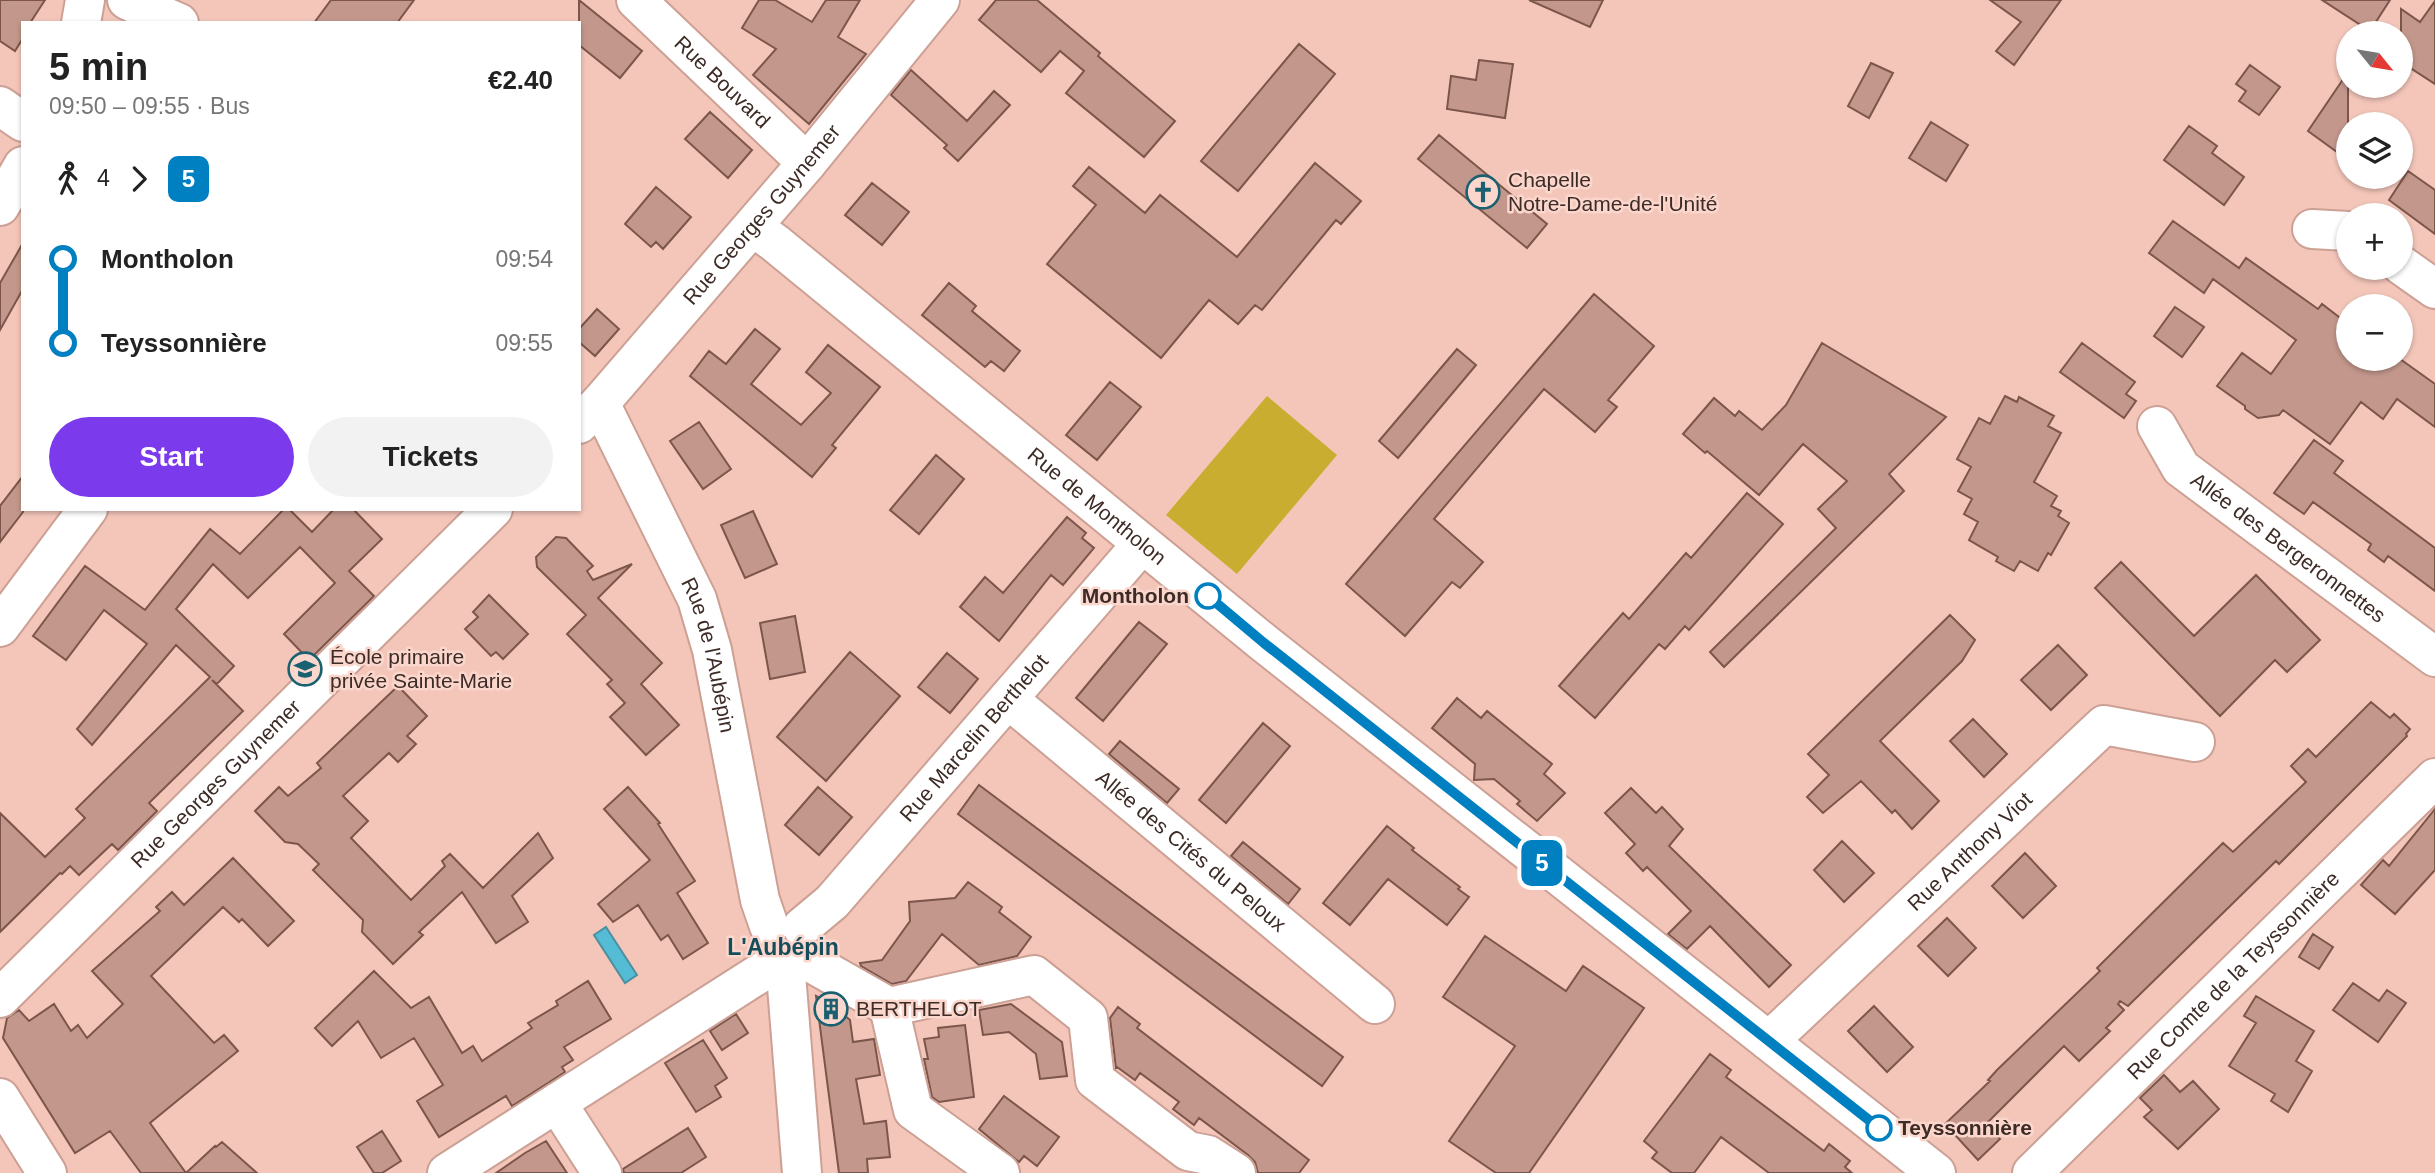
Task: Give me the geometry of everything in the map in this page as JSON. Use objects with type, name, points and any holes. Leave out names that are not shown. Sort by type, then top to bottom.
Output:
[{"type":"street","points":[[81,21],[85,0]]},
{"type":"street","points":[[127,0],[174,21]]},
{"type":"street","name":"Rue Bouvard","points":[[636,0],[807,163]]},
{"type":"street","name":"Rue Georges Guynemer","points":[[590,414],[753,227],[940,0]]},
{"type":"street","points":[[0,106],[21,121]]},
{"type":"street","points":[[0,206],[21,169]]},
{"type":"street","name":"Rue de Montholon","points":[[753,227],[1141,545],[1936,1173]]},
{"type":"street","points":[[2413,273],[2435,289]]},
{"type":"street","name":"Rue de l'Aubépin","points":[[590,414],[697,599],[712,650],[760,900],[786,951],[802,1173]]},
{"type":"street","name":"Allée des Bergeronnettes","points":[[2157,426],[2181,468],[2435,657]]},
{"type":"street","points":[[0,627],[87,511]]},
{"type":"street","name":"Rue Georges Guynemer","points":[[0,998],[491,511]]},
{"type":"street","name":"Rue Marcelin Berthelot","points":[[447,1173],[786,951],[832,902],[1141,545]]},
{"type":"street","name":"Allée des Cités du Peloux","points":[[1008,699],[1375,1004]]},
{"type":"street","name":"Rue Anthony Viot","points":[[1769,1041],[2104,725],[2194,742]]},
{"type":"street","name":"Rue Comte de la Teyssonnière","points":[[2032,1173],[2435,778]]},
{"type":"street","points":[[786,951],[889,1007],[1034,975],[1088,1018],[1094,1080],[1179,1162],[1208,1155],[1236,1173]]},
{"type":"street","points":[[889,1007],[913,1110],[1000,1173]]},
{"type":"street","points":[[0,1098],[47,1173]]},
{"type":"street","points":[[557,1103],[602,1173]]},
{"type":"shaded area","points":[[1267,396],[1337,455],[1237,574],[1166,515]]},
{"type":"water","points":[[606,927],[637,975],[625,983],[594,935]]},
{"type":"building","points":[[0,0],[45,0],[31,21],[21,21],[21,41],[15,51],[0,41]]},
{"type":"building","points":[[331,0],[414,0],[398,21],[315,21]]},
{"type":"building","points":[[579,0],[642,51],[620,78],[581,47]]},
{"type":"building","points":[[759,0],[775,0],[812,22],[826,0],[860,0],[838,37],[866,54],[809,124],[753,75],[776,49],[742,28]]},
{"type":"building","points":[[996,0],[1037,0],[1175,121],[1144,157],[1066,93],[1084,71],[1060,51],[1041,72],[979,20]]},
{"type":"building","points":[[1529,0],[1603,0],[1590,27]]},
{"type":"building","points":[[1990,0],[2061,0],[2014,65],[1996,51],[2021,22]]},
{"type":"building","points":[[2322,0],[2390,0],[2376,21],[2355,21]]},
{"type":"building","points":[[2435,1],[2435,84],[2413,70],[2413,21],[2401,21],[2401,9],[2420,22]]},
{"type":"building","points":[[1299,44],[1335,74],[1238,191],[1201,161]]},
{"type":"building","points":[[1479,60],[1513,64],[1505,118],[1447,109],[1451,76],[1476,80]]},
{"type":"building","points":[[1871,63],[1893,73],[1869,118],[1848,106]]},
{"type":"building","points":[[2250,65],[2280,87],[2259,115],[2239,101],[2246,91],[2236,84]]},
{"type":"building","points":[[911,70],[967,121],[994,91],[1010,105],[958,161],[944,148],[947,145],[891,95]]},
{"type":"building","points":[[2336,90],[2336,98],[2348,98],[2348,112],[2336,112],[2336,151],[2308,131]]},
{"type":"building","points":[[710,112],[752,150],[728,178],[685,139]]},
{"type":"building","points":[[1931,122],[1968,145],[1946,181],[1909,158]]},
{"type":"building","points":[[2189,126],[2217,146],[2212,153],[2244,177],[2224,205],[2164,160]]},
{"type":"building","name":"Chapelle Notre-Dame-de-l'Unité","points":[[1439,135],[1547,224],[1527,248],[1418,159]]},
{"type":"building","points":[[1315,163],[1361,201],[1341,224],[1336,220],[1262,310],[1255,305],[1238,324],[1209,300],[1161,358],[1047,264],[1096,205],[1073,186],[1089,167],[1145,213],[1160,195],[1237,257]]},
{"type":"building","points":[[2413,175],[2435,190],[2435,234],[2413,218],[2413,203],[2393,203],[2389,200],[2396,189],[2413,189]]},
{"type":"building","points":[[872,183],[909,212],[882,245],[845,215]]},
{"type":"building","points":[[656,187],[691,217],[663,249],[656,242],[651,247],[625,224]]},
{"type":"building","points":[[2173,221],[2239,268],[2246,258],[2318,309],[2322,304],[2336,315],[2336,371],[2413,371],[2413,368],[2435,384],[2435,427],[2397,399],[2383,419],[2361,402],[2330,444],[2283,410],[2279,415],[2258,418],[2217,386],[2242,353],[2271,374],[2296,340],[2213,279],[2204,293],[2149,253]]},
{"type":"building","points":[[21,246],[21,293],[0,330],[0,283]]},
{"type":"building","points":[[949,283],[976,306],[972,311],[1020,351],[1004,371],[991,361],[985,367],[922,315]]},
{"type":"building","points":[[1594,294],[1654,346],[1608,400],[1617,407],[1595,432],[1544,389],[1434,519],[1483,562],[1460,588],[1452,582],[1405,636],[1346,584]]},
{"type":"building","points":[[2175,307],[2204,327],[2182,357],[2154,336]]},
{"type":"building","points":[[597,309],[619,329],[595,356],[581,344],[581,327]]},
{"type":"building","points":[[755,329],[780,349],[751,384],[801,425],[831,393],[806,372],[828,345],[880,387],[832,445],[836,448],[812,477],[690,376],[709,351],[726,364]]},
{"type":"building","points":[[1822,343],[1946,417],[1889,474],[1904,491],[1724,667],[1710,652],[1836,528],[1818,509],[1847,481],[1803,444],[1759,495],[1683,434],[1714,398],[1735,416],[1739,411],[1762,430],[1786,405]]},
{"type":"building","points":[[2082,343],[2135,382],[2126,394],[2136,401],[2124,418],[2060,372]]},
{"type":"building","points":[[1457,349],[1476,365],[1398,458],[1379,441]]},
{"type":"building","points":[[1110,382],[1141,407],[1097,460],[1066,435]]},
{"type":"building","points":[[2005,396],[2017,402],[2019,397],[2054,416],[2048,426],[2061,433],[2034,482],[2057,496],[2051,506],[2061,511],[2058,516],[2069,523],[2051,555],[2048,553],[2038,571],[2020,561],[2014,571],[1996,561],[1998,557],[1969,540],[1978,522],[1964,514],[1972,499],[1958,491],[1971,467],[1957,459],[1979,418],[1990,424]]},
{"type":"building","points":[[699,422],[731,469],[703,489],[670,441]]},
{"type":"building","points":[[2314,440],[2343,461],[2334,473],[2435,548],[2435,591],[2388,556],[2384,562],[2368,550],[2371,544],[2313,502],[2304,514],[2274,493]]},
{"type":"building","points":[[936,455],[964,479],[919,534],[890,510]]},
{"type":"building","points":[[21,479],[23,512],[0,542],[0,506]]},
{"type":"building","points":[[1747,493],[1783,524],[1689,630],[1685,626],[1665,649],[1659,644],[1595,718],[1559,686],[1623,613],[1629,619],[1686,553],[1691,558]]},
{"type":"building","points":[[282,511],[291,511],[312,532],[332,511],[355,511],[382,539],[349,571],[374,596],[309,660],[284,634],[335,583],[300,547],[248,598],[213,564],[176,609],[234,666],[217,684],[212,680],[243,711],[149,803],[157,811],[118,850],[112,844],[79,875],[70,866],[0,932],[0,813],[45,857],[85,818],[76,809],[210,677],[176,645],[92,745],[77,729],[147,644],[104,610],[66,660],[33,636],[85,566],[145,610],[210,529],[240,554]]},
{"type":"building","points":[[753,511],[777,564],[745,578],[721,525]]},
{"type":"building","points":[[1067,517],[1086,533],[1082,538],[1094,548],[1063,585],[1051,575],[999,641],[960,607],[985,577],[1003,593]]},
{"type":"building","points":[[556,537],[566,538],[593,566],[587,571],[593,580],[632,564],[598,598],[662,663],[641,684],[679,725],[646,755],[610,717],[625,703],[607,684],[612,680],[567,634],[586,615],[537,567],[536,557]]},
{"type":"building","points":[[2121,562],[2194,636],[2256,575],[2320,640],[2287,672],[2275,660],[2220,716],[2095,588]]},
{"type":"building","points":[[489,595],[528,634],[503,659],[496,652],[491,656],[465,629],[478,617],[473,612]]},
{"type":"building","points":[[1950,615],[1975,640],[1962,661],[1880,741],[1939,801],[1912,829],[1895,810],[1892,813],[1861,781],[1823,813],[1807,797],[1829,775],[1808,754]]},
{"type":"building","points":[[795,616],[805,672],[770,679],[760,623]]},
{"type":"building","points":[[1139,622],[1167,644],[1103,721],[1076,698]]},
{"type":"building","points":[[2058,645],[2087,675],[2051,710],[2021,680]]},
{"type":"building","points":[[850,652],[900,696],[826,781],[777,737]]},
{"type":"building","points":[[947,653],[978,679],[950,713],[918,687]]},
{"type":"building","points":[[398,686],[427,716],[407,736],[416,744],[398,762],[389,753],[343,796],[368,821],[351,838],[411,900],[445,866],[442,861],[450,854],[483,888],[538,833],[553,858],[512,896],[528,922],[496,943],[462,892],[419,932],[423,935],[393,964],[362,932],[363,920],[313,870],[319,864],[298,844],[285,842],[255,811],[279,787],[288,796],[321,768],[317,763]]},
{"type":"building","points":[[1457,698],[1481,718],[1487,711],[1552,764],[1544,774],[1565,793],[1537,821],[1517,804],[1520,801],[1494,779],[1474,780],[1475,764],[1432,728]]},
{"type":"building","points":[[2371,702],[2390,718],[2394,714],[2410,729],[2407,736],[2279,864],[2276,861],[2128,1006],[2120,1001],[2118,1004],[2124,1010],[2106,1028],[2110,1031],[2079,1061],[2064,1046],[1986,1124],[2000,1139],[1978,1160],[1945,1124],[2100,971],[2097,968],[2223,843],[2233,852],[2306,782],[2291,766],[2308,749],[2316,757]]},
{"type":"building","points":[[1973,719],[2007,754],[1984,777],[1950,741]]},
{"type":"building","points":[[1263,723],[1290,746],[1226,823],[1199,800]]},
{"type":"building","points":[[1120,741],[1179,789],[1167,803],[1109,754]]},
{"type":"building","points":[[979,785],[1343,1057],[1322,1086],[958,814]]},
{"type":"building","points":[[628,787],[660,823],[658,824],[695,881],[677,893],[708,943],[683,959],[668,935],[661,940],[638,905],[613,922],[598,904],[650,860],[604,809]]},
{"type":"building","points":[[818,787],[852,817],[819,855],[785,825]]},
{"type":"building","points":[[1631,788],[1656,813],[1662,807],[1683,829],[1669,846],[1791,965],[1769,987],[1710,926],[1687,949],[1668,934],[1691,911],[1647,867],[1643,871],[1626,853],[1635,844],[1605,813]]},
{"type":"building","points":[[2435,809],[2435,870],[2395,914],[2361,885],[2383,860],[2389,866]]},
{"type":"building","points":[[1387,826],[1469,897],[1447,925],[1388,879],[1350,925],[1323,903]]},
{"type":"building","points":[[1842,841],[1874,873],[1844,902],[1814,870]]},
{"type":"building","points":[[1243,842],[1300,889],[1288,904],[1231,856]]},
{"type":"building","points":[[2025,853],[2056,886],[2023,918],[1992,886]]},
{"type":"building","points":[[233,858],[294,921],[268,946],[242,919],[239,922],[223,907],[151,976],[214,1043],[224,1035],[238,1051],[150,1123],[186,1173],[141,1173],[110,1131],[75,1153],[3,1038],[7,1018],[19,1010],[29,1021],[54,1004],[71,1031],[78,1025],[87,1038],[123,1004],[92,971],[160,911],[156,907],[172,892],[184,905]]},
{"type":"building","points":[[968,882],[1002,907],[999,912],[1031,937],[1017,956],[979,965],[942,934],[906,981],[892,984],[861,966],[860,963],[882,960],[910,921],[909,902],[955,898]]},
{"type":"building","points":[[1947,918],[1976,948],[1948,976],[1918,946]]},
{"type":"building","points":[[2313,934],[2333,947],[2319,969],[2299,957]]},
{"type":"building","points":[[1485,936],[1566,991],[1583,966],[1644,1008],[1529,1173],[1496,1173],[1449,1141],[1515,1046],[1443,997]]},
{"type":"building","points":[[374,971],[411,1008],[429,997],[462,1053],[473,1046],[482,1061],[532,1028],[528,1023],[558,1005],[556,1001],[588,981],[611,1019],[564,1047],[573,1060],[562,1067],[565,1072],[512,1106],[506,1096],[439,1137],[417,1101],[443,1085],[414,1038],[381,1058],[358,1021],[332,1046],[315,1028]]},
{"type":"building","points":[[2353,983],[2379,1001],[2387,990],[2406,1003],[2378,1042],[2333,1010]]},
{"type":"building","points":[[816,996],[831,1004],[850,1020],[853,1042],[874,1039],[880,1075],[856,1079],[864,1124],[886,1121],[890,1157],[867,1159],[868,1173],[839,1173]]},
{"type":"building","points":[[2256,996],[2314,1031],[2296,1061],[2312,1071],[2288,1112],[2271,1101],[2275,1094],[2229,1066],[2256,1023],[2244,1016]]},
{"type":"building","points":[[1011,1004],[1062,1042],[1067,1076],[1040,1079],[1036,1054],[1009,1032],[983,1035],[979,1010]]},
{"type":"building","points":[[1874,1006],[1913,1047],[1887,1072],[1848,1031]]},
{"type":"building","points":[[1118,1007],[1140,1024],[1137,1028],[1309,1160],[1299,1173],[1258,1173],[1255,1162],[1248,1155],[1199,1118],[1194,1125],[1173,1109],[1179,1102],[1140,1073],[1135,1080],[1116,1068],[1110,1018]]},
{"type":"building","points":[[736,1014],[748,1033],[722,1050],[710,1031]]},
{"type":"building","points":[[965,1025],[974,1097],[939,1102],[932,1097],[924,1059],[928,1059],[924,1039],[939,1037],[938,1028]]},
{"type":"building","points":[[703,1040],[727,1078],[715,1086],[721,1097],[696,1112],[665,1063]]},
{"type":"building","points":[[1710,1054],[1731,1070],[1726,1077],[1824,1151],[1829,1144],[1850,1161],[1845,1167],[1852,1173],[1769,1173],[1721,1137],[1694,1173],[1672,1173],[1652,1158],[1657,1152],[1644,1141]]},
{"type":"building","points":[[2164,1075],[2180,1092],[2193,1081],[2219,1109],[2178,1149],[2144,1117],[2152,1110],[2140,1098]]},
{"type":"building","points":[[1004,1096],[1059,1137],[1037,1166],[1024,1156],[1019,1162],[979,1129]]},
{"type":"building","points":[[688,1128],[706,1157],[681,1173],[624,1173],[623,1169]]},
{"type":"building","points":[[382,1131],[401,1161],[382,1173],[374,1173],[357,1147]]},
{"type":"building","points":[[546,1141],[567,1173],[496,1173],[525,1153]]},
{"type":"building","points":[[222,1142],[257,1173],[186,1173]]},
{"type":"bus line","name":"5","points":[[1208,596],[1879,1128]]},
{"type":"place","name":"Chapelle Notre-Dame-de-l'Unité","points":[[1483,192]]},
{"type":"place","name":"Montholon","points":[[1208,596]]},
{"type":"place","name":"École primaire privée Sainte-Marie","points":[[305,669]]},
{"type":"place","name":"BERTHELOT","points":[[831,1009]]},
{"type":"place","name":"Teyssonnière","points":[[1879,1128]]},
{"type":"district","name":"L'Aubépin","points":[[783,947]]}]
